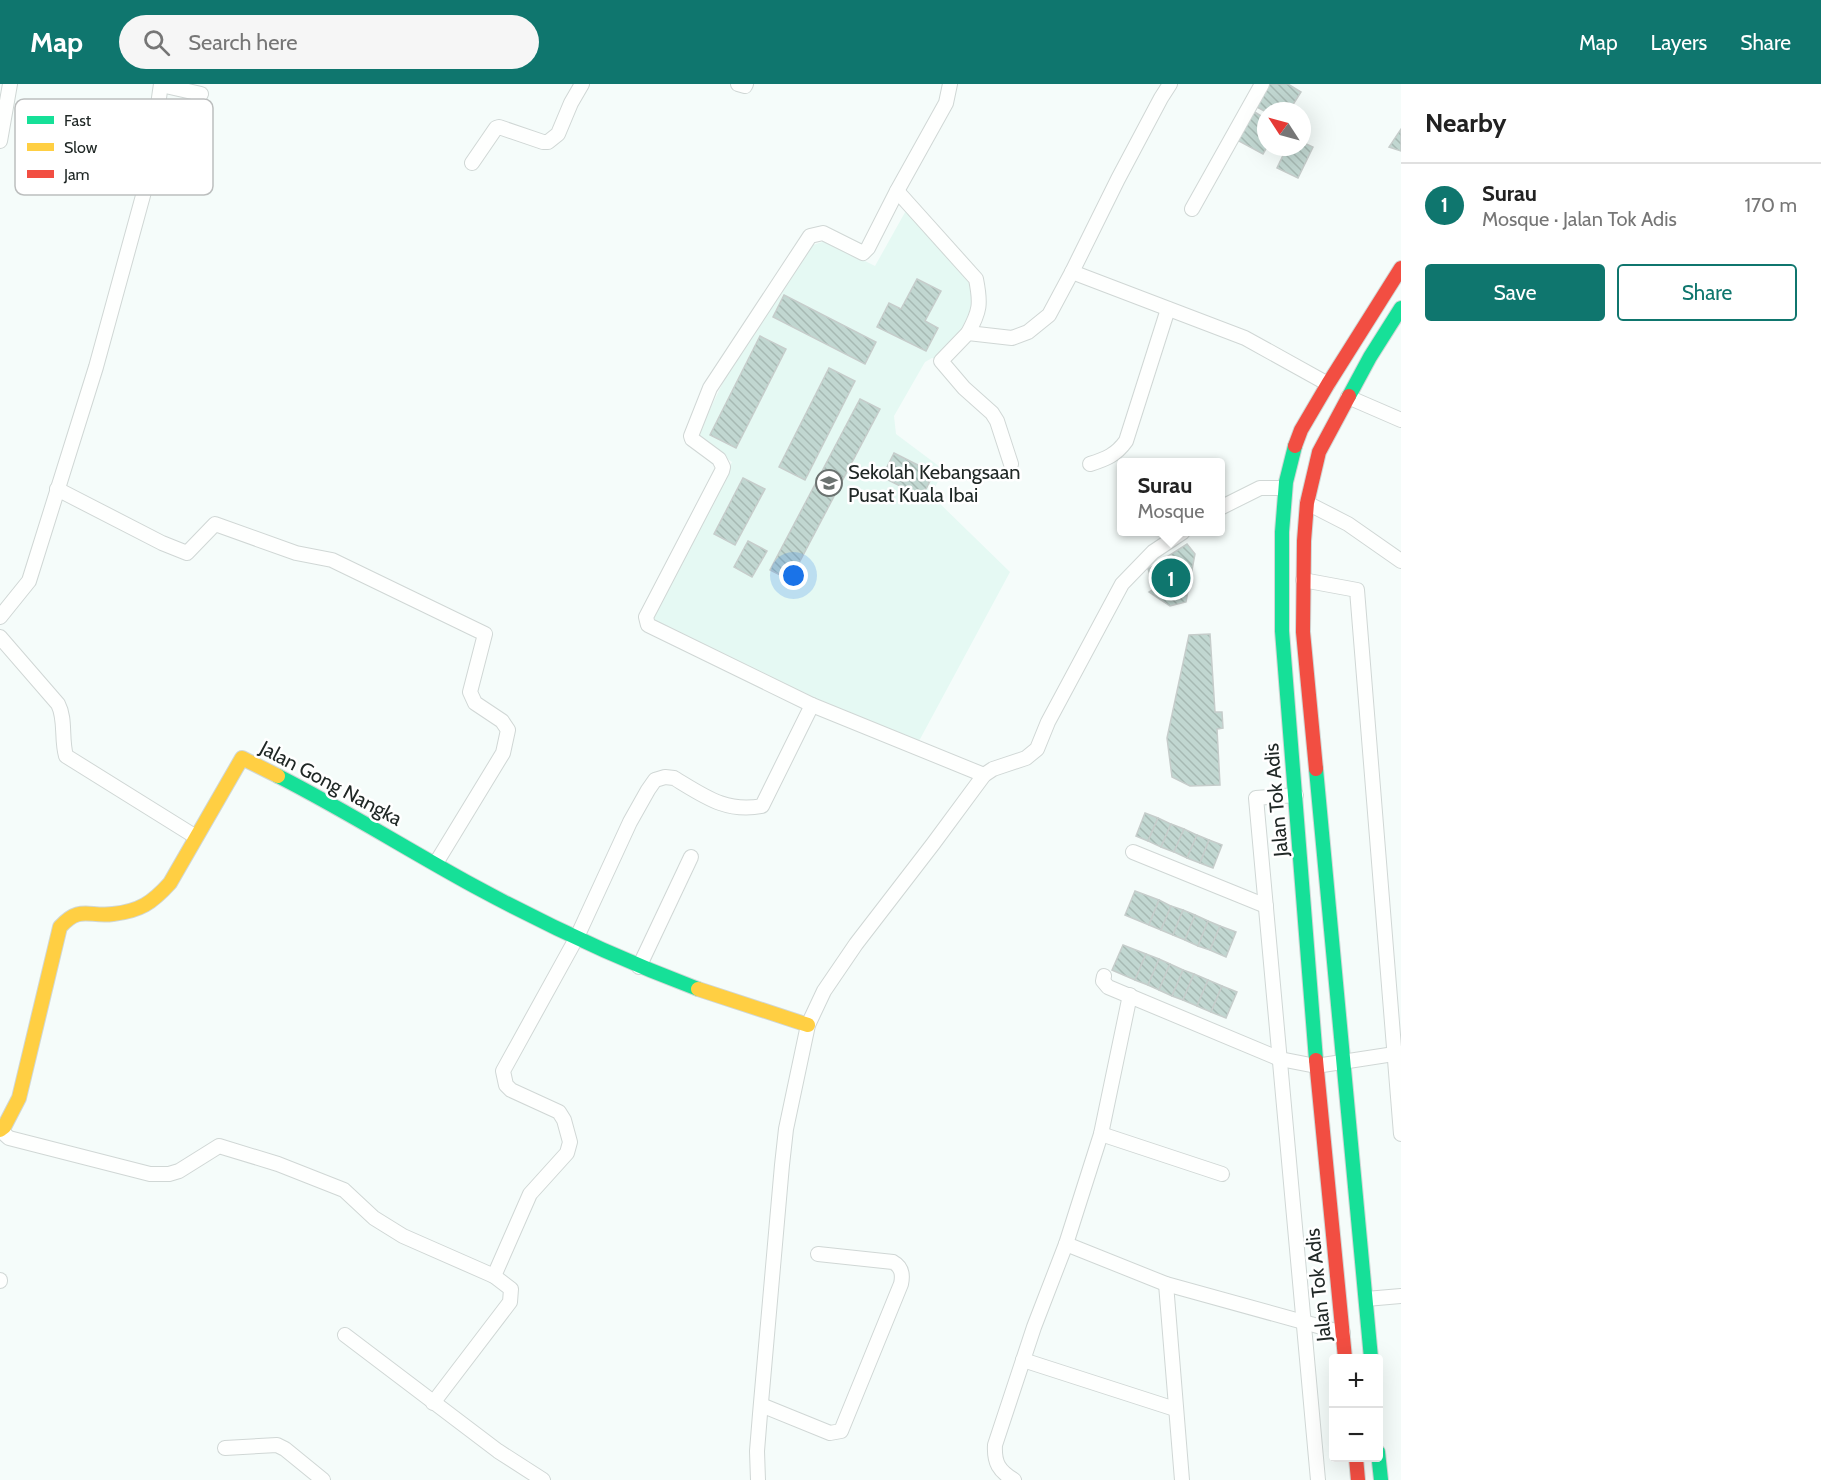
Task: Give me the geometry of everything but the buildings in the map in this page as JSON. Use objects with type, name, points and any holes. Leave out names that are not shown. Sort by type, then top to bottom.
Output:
[{"type":"main road","name":"Jalan Tok Adis","points":[[1344,1354],[1316,1066],[1281,631],[1282,532],[1285,488],[1291,458],[1301,430],[1401,268]]},
{"type":"main road","points":[[1371,1354],[1304,632],[1304,540],[1307,503],[1319,452],[1348,397],[1401,308]]},
{"type":"main road","name":"Jalan Gong Nangka","points":[[0,1130],[4,1127],[19,1098],[60,927],[69,917],[80,913],[112,914],[143,907],[157,898],[170,883],[242,758],[332,804],[542,922],[639,967],[721,998],[808,1025]]},
{"type":"main road","points":[[1356,1462],[1358,1480]]},
{"type":"main road","points":[[1379,1462],[1381,1480]]},
{"type":"street","points":[[0,141],[10,84]]},
{"type":"street","points":[[159,99],[161,84],[201,94]]},
{"type":"street","points":[[472,164],[496,128],[499,127],[543,142],[555,138],[582,84]]},
{"type":"street","points":[[738,84],[745,86],[746,84]]},
{"type":"street","points":[[950,84],[946,103],[868,248],[863,253],[823,233],[810,236],[710,388],[691,436],[719,459],[723,466],[722,471],[646,617],[648,625],[812,705],[984,775]]},
{"type":"street","points":[[968,333],[1012,338],[1028,332],[1049,315],[1118,179],[1170,84]]},
{"type":"street","points":[[1192,209],[1262,84]]},
{"type":"street","points":[[897,191],[976,279],[980,296],[978,314],[968,333],[941,361],[964,388],[992,413],[1011,464]]},
{"type":"street","points":[[0,617],[28,580],[96,367],[143,195]]},
{"type":"street","points":[[1072,272],[1245,338],[1328,384]]},
{"type":"street","points":[[1090,464],[1109,458],[1118,452],[1126,441],[1168,309]]},
{"type":"street","points":[[1348,397],[1401,420]]},
{"type":"street","points":[[1225,506],[1260,488],[1285,488]]},
{"type":"street","points":[[57,489],[162,543],[187,553],[215,524],[296,553],[332,560],[485,634],[470,692],[475,703],[502,721],[508,730],[503,753],[436,864]]},
{"type":"street","points":[[1307,503],[1348,524],[1401,561]]},
{"type":"street","points":[[758,1480],[757,1451],[786,1130],[808,1025],[824,991],[856,944],[984,775],[993,769],[1026,758],[1037,749],[1048,722],[1122,584],[1153,552],[1176,536]]},
{"type":"street","points":[[1303,580],[1357,590],[1397,1054],[1401,1134]]},
{"type":"street","points":[[0,637],[58,704],[61,710],[66,756],[196,837]]},
{"type":"street","points":[[494,1276],[530,1194],[567,1153],[570,1142],[564,1120],[559,1112],[511,1089],[506,1085],[503,1071],[577,937],[630,822],[655,780],[665,777],[674,778],[725,806],[749,809],[762,806],[812,705]]},
{"type":"street","points":[[1296,795],[1256,798],[1318,1480]]},
{"type":"street","points":[[1133,852],[1266,906]]},
{"type":"street","points":[[639,967],[691,857]]},
{"type":"street","points":[[1104,976],[1103,981],[1108,987],[1280,1059],[1316,1066],[1397,1054]]},
{"type":"street","points":[[1014,1480],[998,1468],[994,1445],[1034,1327],[1066,1244],[1101,1134],[1130,995]]},
{"type":"street","points":[[0,1130],[9,1138],[150,1174],[169,1174],[179,1171],[219,1146],[278,1164],[344,1190],[374,1218],[404,1236],[494,1276],[511,1289],[510,1302],[433,1403]]},
{"type":"street","points":[[1101,1134],[1222,1174]]},
{"type":"street","points":[[1066,1244],[1166,1284],[1342,1333]]},
{"type":"street","points":[[761,1405],[831,1433],[841,1431],[901,1284],[903,1277],[901,1269],[893,1262],[818,1254]]},
{"type":"street","points":[[1166,1284],[1182,1480]]},
{"type":"street","points":[[1366,1299],[1401,1296]]},
{"type":"street","points":[[345,1335],[535,1478]]},
{"type":"street","points":[[1023,1360],[1175,1409]]},
{"type":"street","points":[[225,1448],[277,1445],[323,1480]]},
{"type":"shaded area","name":"Sekolah Kebangsaan Pusat Kuala Ibai","points":[[908,207],[974,283],[978,307],[940,358],[932,358],[925,362],[894,416],[896,434],[944,470],[931,495],[1010,572],[919,741],[815,701],[650,622],[732,462],[696,438],[728,372],[813,245],[825,241],[875,266]]},
{"type":"traffic: fast","points":[[1349,396],[1401,308]]},
{"type":"traffic: fast","points":[[1295,446],[1286,482],[1282,532],[1282,631],[1316,1060]]},
{"type":"traffic: fast","points":[[1316,769],[1371,1354]]},
{"type":"traffic: fast","points":[[278,776],[474,886],[529,914],[612,954],[698,989]]},
{"type":"traffic: fast","points":[[1379,1462],[1381,1480]]},
{"type":"traffic: slow","points":[[0,1130],[4,1127],[19,1098],[60,927],[67,920],[79,914],[104,915],[131,911],[157,896],[170,883],[242,758],[278,776]]},
{"type":"traffic: slow","points":[[698,989],[808,1025]]},
{"type":"traffic: jam","points":[[1295,446],[1301,430],[1328,384],[1401,268]]},
{"type":"traffic: jam","points":[[1316,769],[1303,632],[1304,541],[1307,503],[1319,452],[1349,396]]},
{"type":"traffic: jam","points":[[1316,1060],[1345,1354]]},
{"type":"traffic: jam","points":[[1356,1462],[1358,1480]]},
{"type":"place","name":"Sekolah Kebangsaan Pusat Kuala Ibai","points":[[829,483]]},
{"type":"place","name":"Surau","points":[[1171,578]]}]
